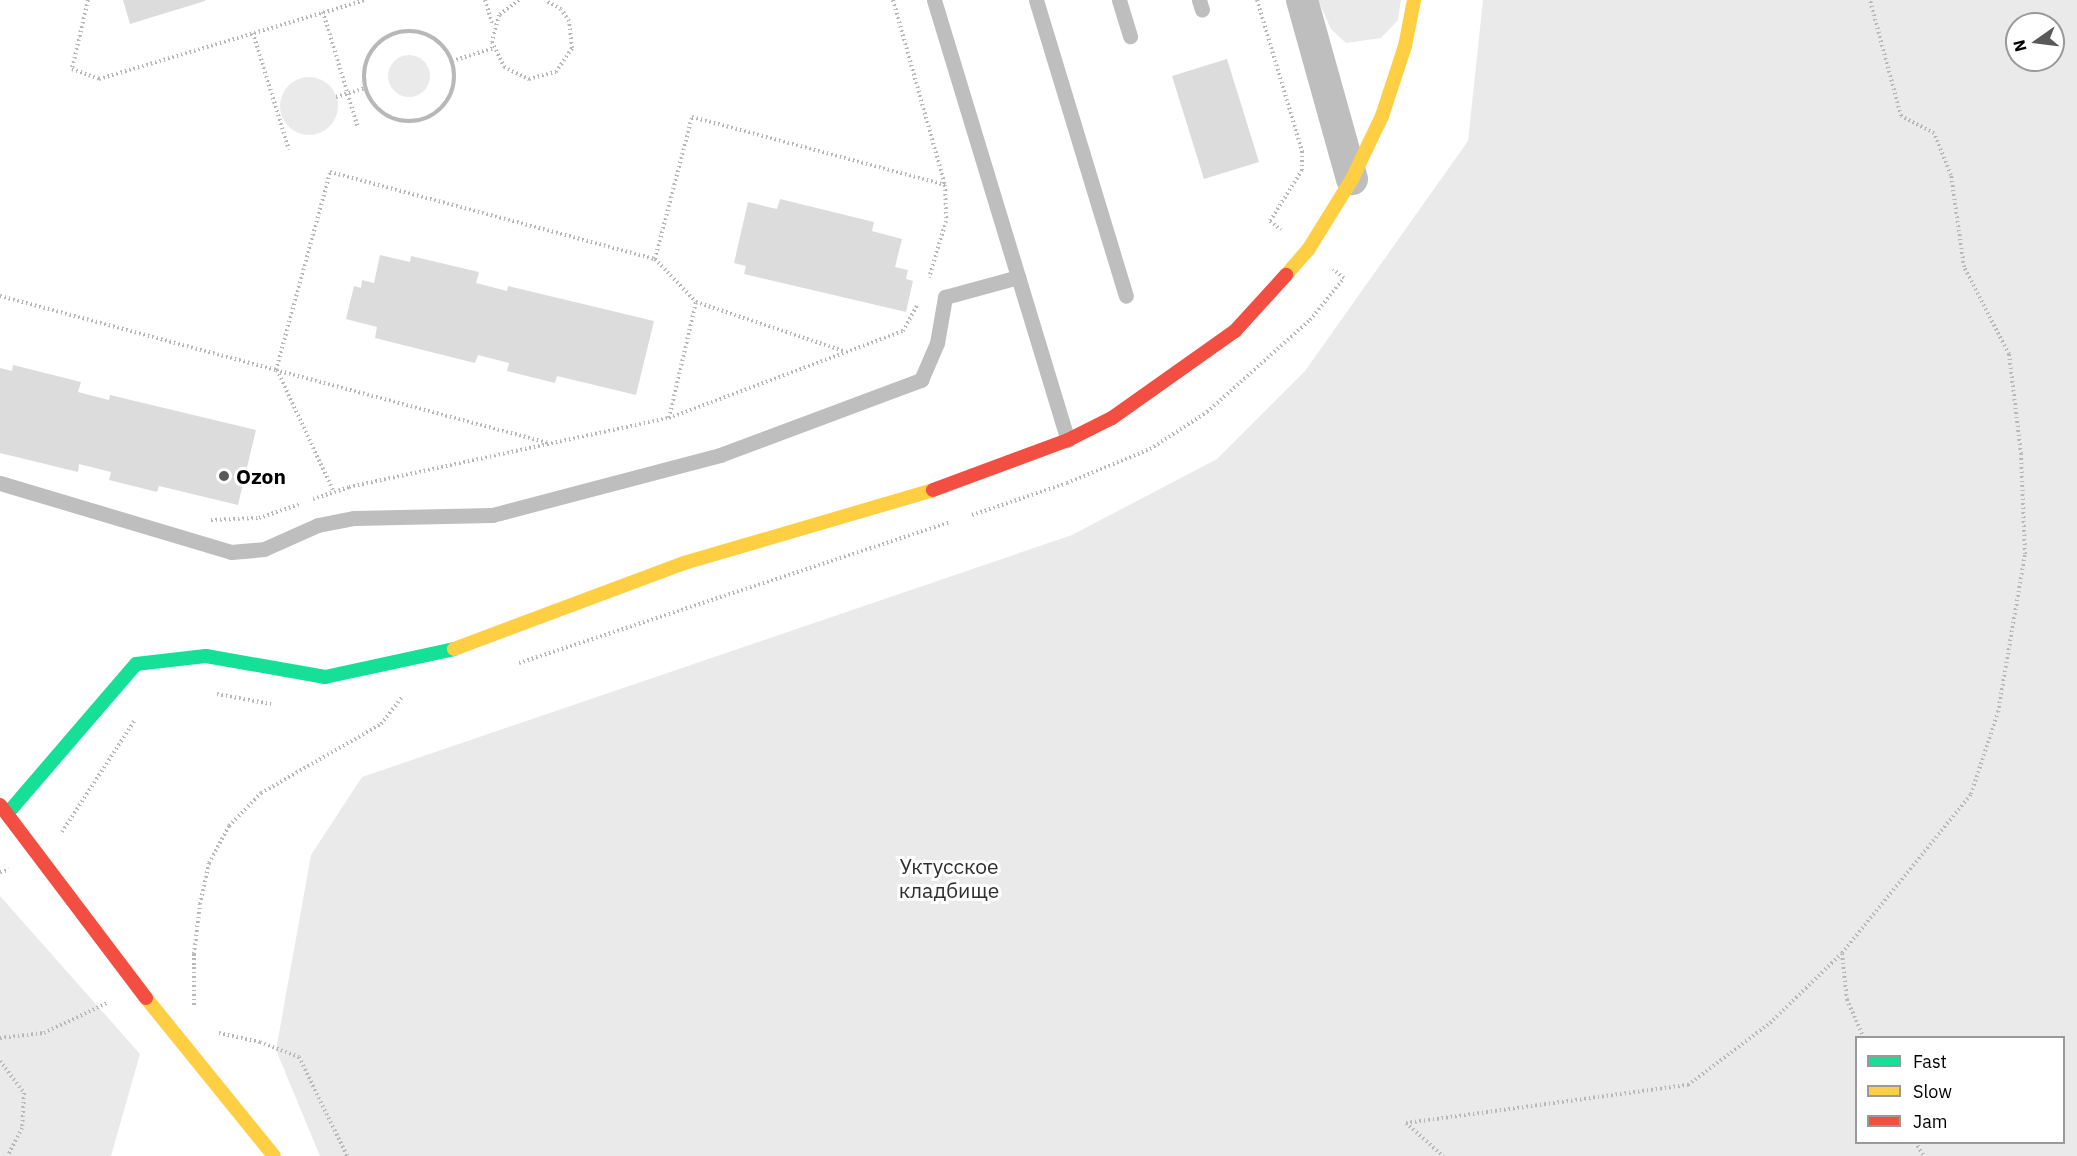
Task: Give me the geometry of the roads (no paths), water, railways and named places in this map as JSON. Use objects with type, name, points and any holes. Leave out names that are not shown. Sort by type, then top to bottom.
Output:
[{"type":"street","points":[[1302,0],[1352,178]]},
{"type":"street","points":[[274,1156],[138,988],[4,809],[136,664],[206,656],[325,677],[442,653],[684,563],[953,484],[1068,440],[1112,418],[1235,331],[1308,250],[1352,178],[1382,116],[1405,46],[1414,0]]},
{"type":"lane","points":[[934,0],[1068,440]]},
{"type":"lane","points":[[1036,0],[1126,296]]},
{"type":"lane","points":[[1119,0],[1130,36]]},
{"type":"lane","points":[[0,483],[231,552],[264,549],[318,525],[354,519],[492,515],[720,455],[921,380],[937,343],[945,297],[1018,276]]},
{"type":"place","name":"Ozon","points":[[224,476]]},
{"type":"park label","name":"Уктусское кладбище","points":[[949,878]]}]
